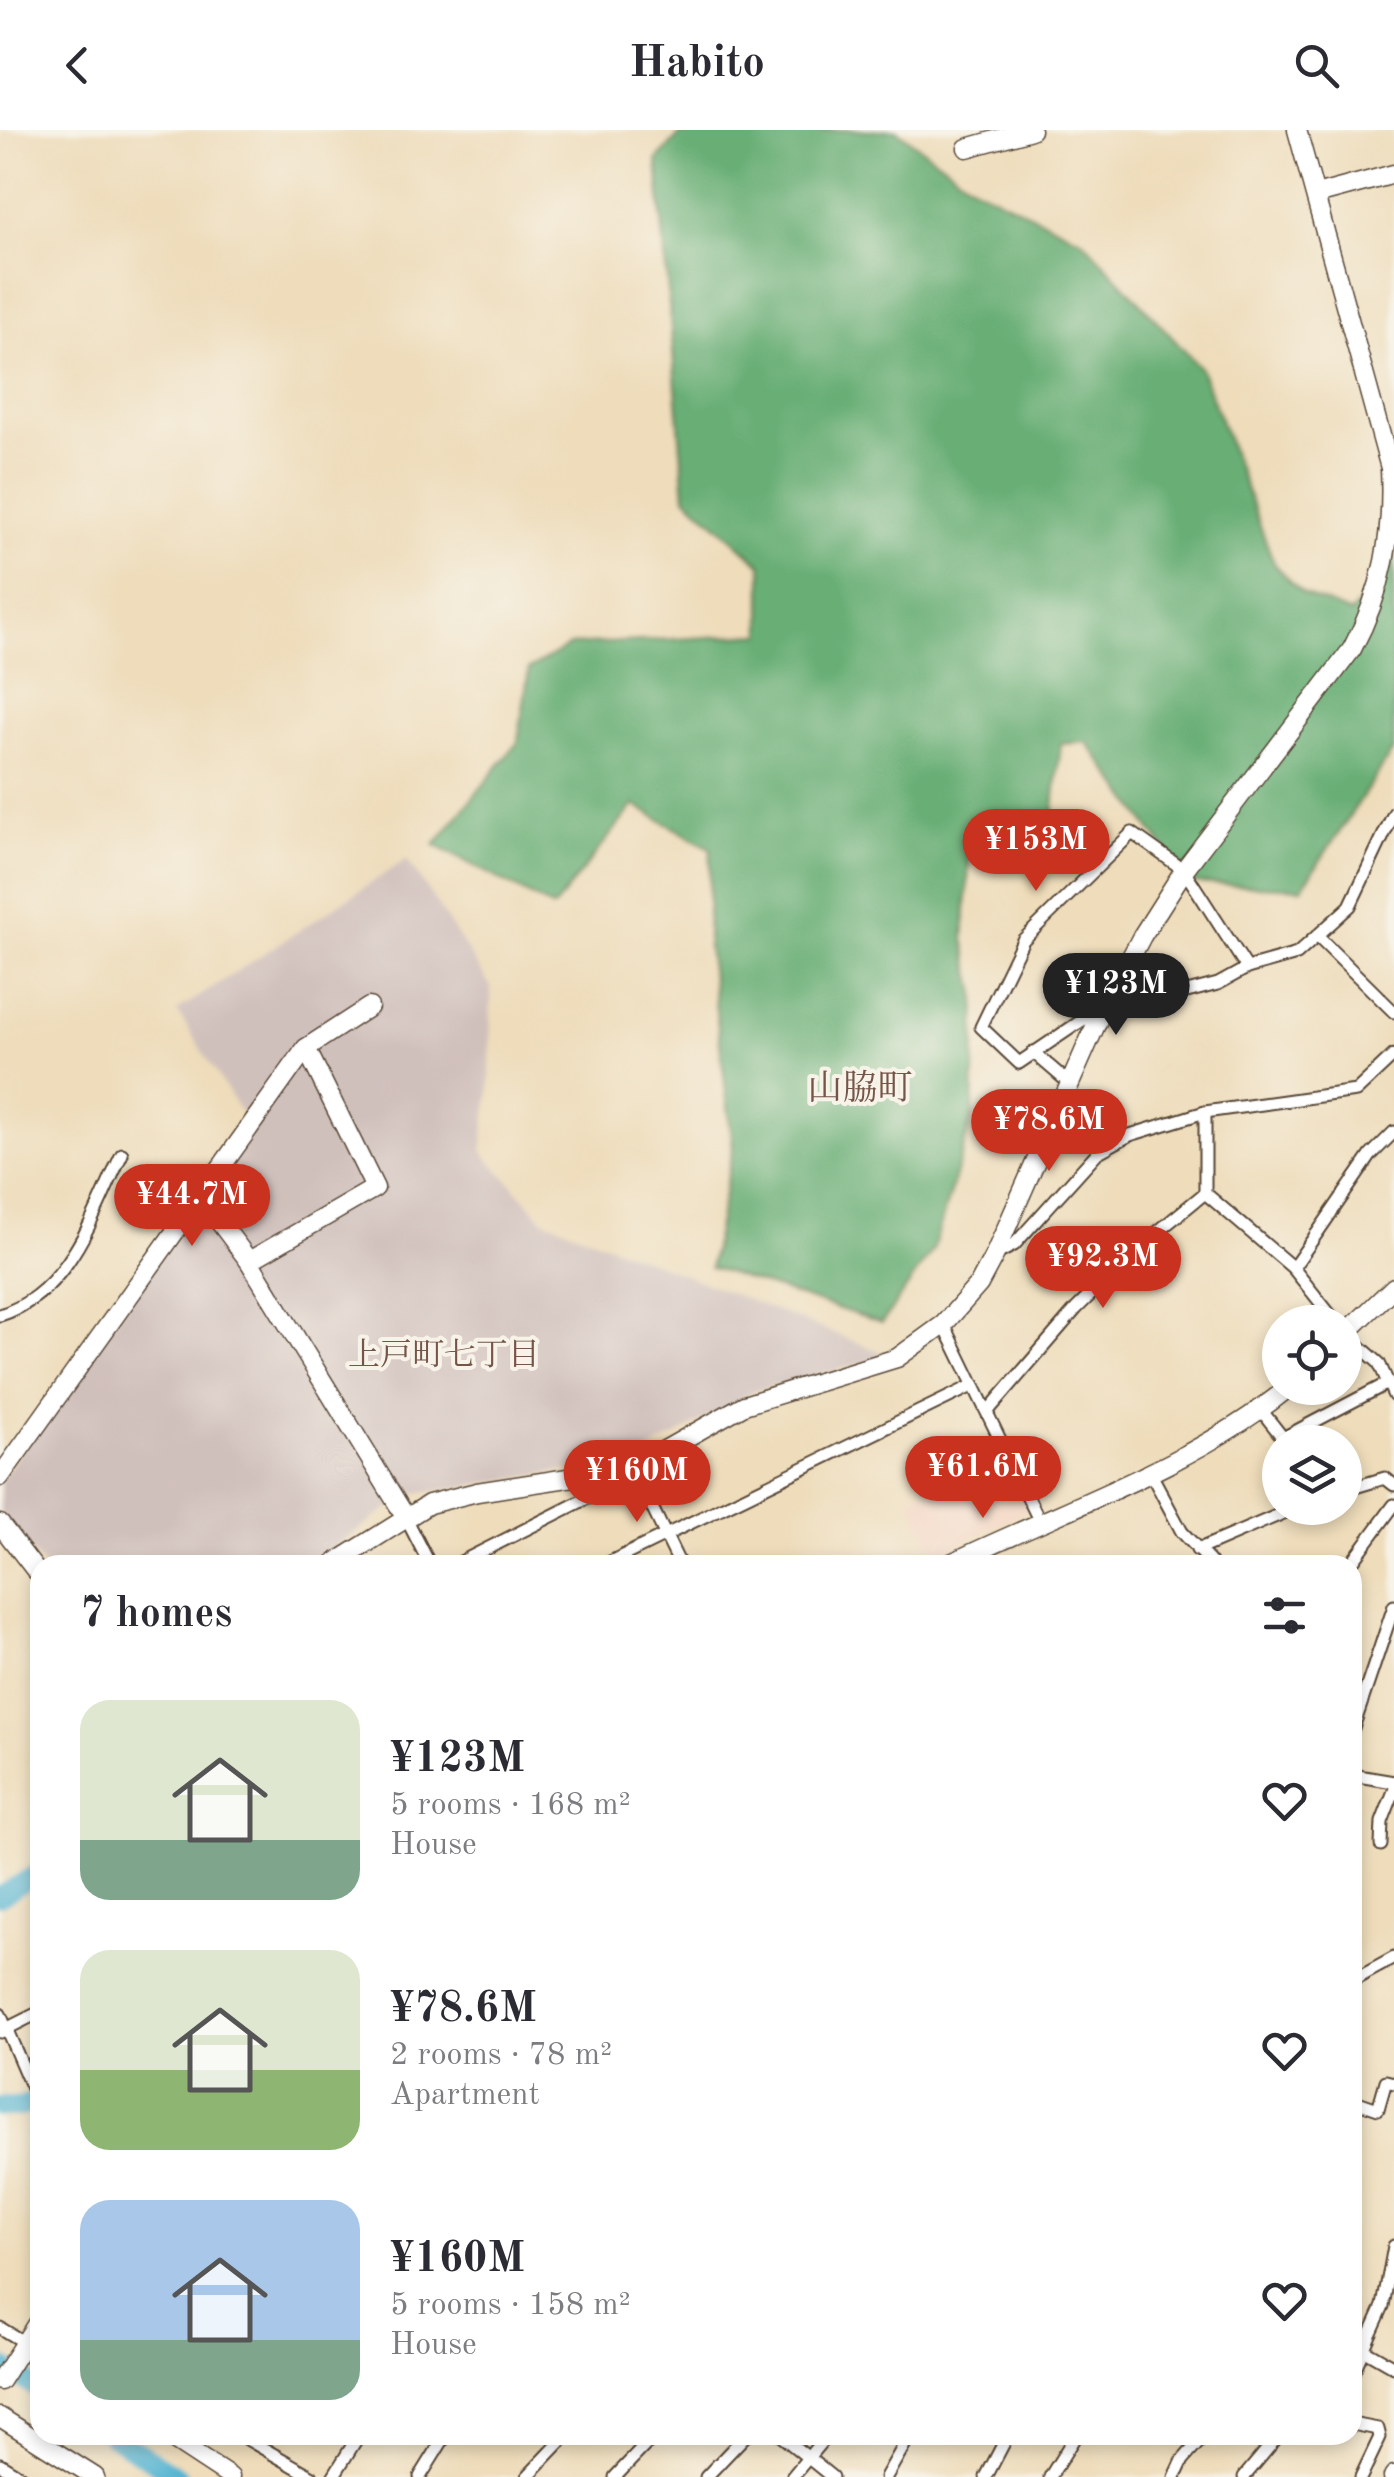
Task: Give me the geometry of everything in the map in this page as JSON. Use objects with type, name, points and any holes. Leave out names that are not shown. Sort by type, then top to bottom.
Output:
[{"type":"street","points":[[964,139],[1031,130]]},
{"type":"street","points":[[474,1555],[634,1471],[744,1405],[897,1358],[944,1324],[979,1284],[994,1256],[1098,1020],[1184,870],[1352,649],[1370,616],[1386,565],[1392,523],[1390,468],[1297,130]]},
{"type":"street","points":[[1316,195],[1394,174]]},
{"type":"street","points":[[1107,1003],[1140,992],[1202,988],[1247,968],[1296,954],[1350,906],[1394,814]]},
{"type":"street","points":[[1098,1020],[1084,1019],[1019,1063],[981,1027],[1023,940],[1132,833],[1184,870],[1247,968]]},
{"type":"street","points":[[1317,936],[1394,1012]]},
{"type":"street","points":[[0,1477],[306,1048],[369,1006]]},
{"type":"street","points":[[249,1261],[375,1188],[306,1048]]},
{"type":"street","points":[[1032,1052],[1070,1083]]},
{"type":"street","points":[[994,1256],[1014,1245],[1097,1152],[1158,1124],[1205,1112],[1356,1090],[1394,1055]]},
{"type":"street","points":[[1205,1112],[1205,1193],[1293,1268],[1322,1305]]},
{"type":"street","points":[[1293,1268],[1371,1156],[1394,1132]]},
{"type":"street","points":[[0,1315],[27,1304],[56,1280],[122,1154]]},
{"type":"street","points":[[988,1411],[1076,1309],[1139,1247],[1205,1193]]},
{"type":"street","points":[[200,1196],[249,1261],[425,1555]]},
{"type":"street","points":[[1362,1318],[1394,1288]]},
{"type":"street","points":[[944,1324],[1039,1520]]},
{"type":"street","points":[[1362,1348],[1379,1363],[1394,1396]]},
{"type":"street","points":[[1261,1410],[1283,1438],[1388,1382]]},
{"type":"street","points":[[624,1555],[974,1384]]},
{"type":"street","points":[[967,1555],[1150,1472],[1267,1405]]},
{"type":"street","points":[[347,1555],[405,1516],[454,1496],[634,1471]]},
{"type":"street","points":[[634,1471],[675,1555]]},
{"type":"street","points":[[1150,1472],[1182,1532],[1202,1555]]},
{"type":"street","points":[[1362,1485],[1385,1478],[1394,1485]]},
{"type":"street","points":[[1357,1555],[1394,1505]]},
{"type":"street","points":[[1197,1550],[1262,1522]]},
{"type":"street","points":[[0,1524],[30,1563]]},
{"type":"street","points":[[1362,1691],[1394,1606]]},
{"type":"street","points":[[1362,1776],[1394,1782]]},
{"type":"street","points":[[1381,1845],[1382,1822],[1394,1790]]},
{"type":"street","points":[[1362,1976],[1394,1958]]},
{"type":"street","points":[[0,2014],[30,2084]]},
{"type":"street","points":[[4,2030],[30,2017]]},
{"type":"street","points":[[1362,2103],[1378,2108],[1386,2080],[1394,2083]]},
{"type":"street","points":[[1362,2341],[1384,2306],[1394,2246]]},
{"type":"street","points":[[0,2328],[30,2346]]},
{"type":"street","points":[[1362,2349],[1394,2366]]},
{"type":"street","points":[[0,2381],[30,2351]]},
{"type":"street","points":[[0,2417],[30,2436]]},
{"type":"street","points":[[1361,2477],[1380,2437],[1378,2429],[1362,2426]]},
{"type":"street","points":[[44,2445],[95,2477]]},
{"type":"street","points":[[181,2445],[230,2477]]},
{"type":"street","points":[[267,2445],[313,2477]]},
{"type":"street","points":[[333,2477],[354,2445]]},
{"type":"street","points":[[420,2477],[440,2445]]},
{"type":"street","points":[[527,2477],[557,2445]]},
{"type":"street","points":[[615,2477],[645,2445]]},
{"type":"street","points":[[706,2477],[736,2445]]},
{"type":"street","points":[[792,2445],[832,2477]]},
{"type":"street","points":[[792,2477],[819,2445]]},
{"type":"street","points":[[886,2477],[904,2445]]},
{"type":"street","points":[[986,2477],[1003,2445]]},
{"type":"street","points":[[1050,2477],[1070,2445]]},
{"type":"street","points":[[1175,2477],[1182,2460],[1196,2445]]},
{"type":"street","points":[[1244,2477],[1270,2445]]},
{"type":"street","points":[[0,2464],[21,2477]]},
{"type":"shaded area","points":[[407,859],[491,987],[490,1084],[482,1151],[543,1219],[891,1356],[755,1391],[633,1460],[408,1495],[322,1555],[34,1555],[0,1514],[0,1481],[252,1130],[177,1011]]},
{"type":"shaded area","points":[[1002,1454],[1029,1510],[936,1555],[909,1499]]},
{"type":"green space","points":[[684,130],[896,130],[973,186],[1083,240],[1201,369],[1275,566],[1303,594],[1351,613],[1394,554],[1394,749],[1302,888],[1190,883],[1087,742],[1061,744],[1052,823],[972,821],[964,939],[976,994],[973,1115],[933,1250],[882,1323],[710,1267],[733,1147],[707,938],[711,849],[634,805],[553,908],[435,845],[518,742],[529,669],[571,645],[762,634],[762,565],[685,496],[657,160]]},
{"type":"waterway","points":[[0,1896],[30,1878]]},
{"type":"waterway","points":[[0,2107],[30,2103]]},
{"type":"waterway","points":[[0,2365],[30,2384]]},
{"type":"waterway","points":[[127,2445],[178,2477]]},
{"type":"district","name":"山脇町","points":[[860,1087]]},
{"type":"district","name":"上戸町七丁目","points":[[444,1354]]}]
